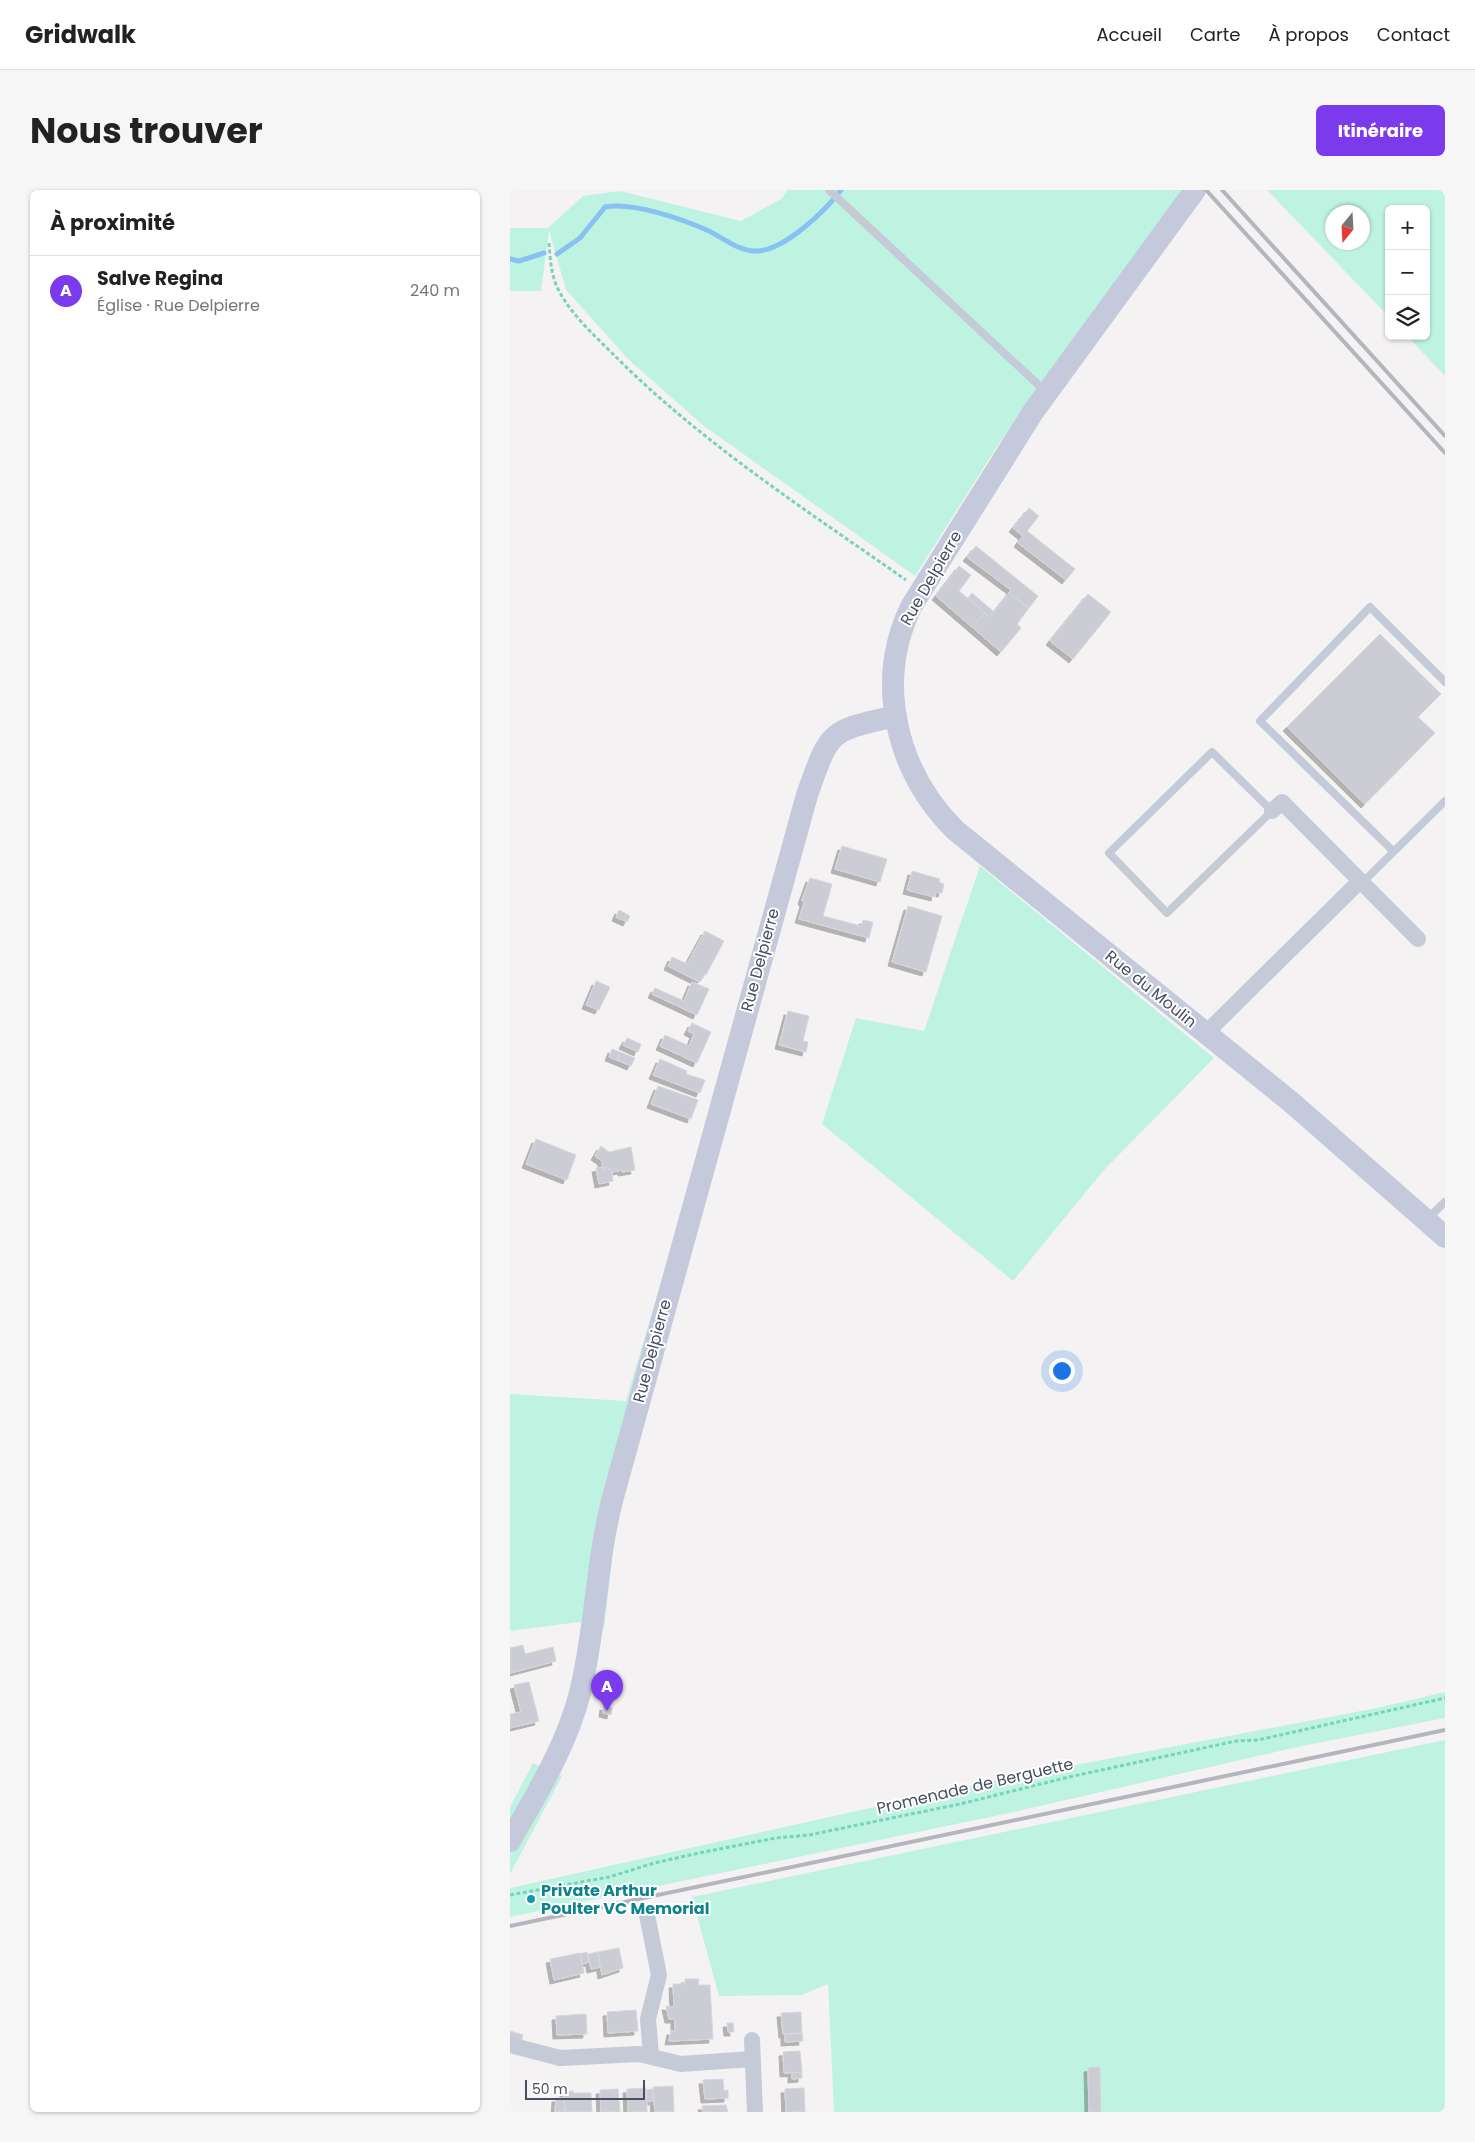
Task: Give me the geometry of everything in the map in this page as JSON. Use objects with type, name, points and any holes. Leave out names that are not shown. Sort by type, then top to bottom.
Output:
[{"type":"street","name":"Rue Delpierre","points":[[510,1841],[560,1750],[576,1706],[586,1660],[612,1497],[807,795],[820,758],[834,736],[850,726],[896,716],[893,684],[895,653],[904,622],[920,591],[1020,430],[1195,190]]},
{"type":"street","name":"Rue du Moulin","points":[[896,716],[908,762],[927,796],[949,824],[984,855],[1328,1133],[1445,1236]]},
{"type":"street","points":[[1272,812],[1282,802],[1418,939]]},
{"type":"street","points":[[1206,1033],[1361,882]]},
{"type":"street","points":[[647,1915],[659,1975],[648,2019],[651,2056]]},
{"type":"street","points":[[752,2040],[756,2112]]},
{"type":"street","points":[[510,2045],[560,2058],[651,2056],[677,2063],[752,2060]]},
{"type":"lane","points":[[828,190],[1047,392]]},
{"type":"lane","points":[[1393,851],[1260,721],[1370,607],[1445,682]]},
{"type":"lane","points":[[1212,752],[1272,812],[1167,913],[1109,853],[1212,752]]},
{"type":"lane","points":[[1361,882],[1445,801]]},
{"type":"lane","points":[[1427,1220],[1445,1202]]},
{"type":"path","points":[[549,243],[551,269],[563,297],[587,327],[624,365],[721,448],[920,591]]},
{"type":"path","name":"Promenade de Berguette","points":[[510,1895],[609,1877],[654,1863],[713,1850],[776,1838],[809,1835],[960,1804],[1069,1777],[1236,1741],[1258,1740],[1445,1698]]},
{"type":"green space","points":[[788,190],[1182,190],[998,445],[915,576],[704,426],[629,360],[566,290],[549,230],[541,291],[510,291],[510,228],[548,228],[583,196],[620,191],[741,221],[781,199]]},
{"type":"green space","points":[[1267,190],[1445,190],[1445,376],[1411,340],[1430,340],[1430,205],[1385,205],[1385,313]]},
{"type":"green space","points":[[980,866],[1214,1058],[1103,1171],[1013,1281],[822,1124],[856,1018],[924,1031]]},
{"type":"green space","points":[[675,1234],[617,1516],[604,1629],[579,1622],[510,1631],[510,1394],[626,1401]]},
{"type":"green space","points":[[1445,1692],[1445,1718],[1302,1746],[1009,1813],[510,1917],[510,1888],[1001,1779],[1377,1708]]},
{"type":"green space","points":[[1445,1740],[1445,2112],[834,2112],[828,1984],[801,1995],[719,1996],[692,1897]]},
{"type":"green space","points":[[533,1763],[562,1776],[510,1874],[510,1807]]},
{"type":"building","points":[[1029,508],[1039,516],[1027,531],[1075,569],[1066,580],[1018,543],[1023,536],[1013,528]]},
{"type":"building","points":[[976,546],[1038,596],[1029,608],[1009,593],[1011,590],[967,557]]},
{"type":"building","points":[[959,566],[971,575],[959,591],[985,613],[972,627],[936,596]]},
{"type":"building","points":[[972,593],[994,612],[990,617],[968,598]]},
{"type":"building","points":[[1009,593],[1029,608],[1017,624],[1021,628],[1001,652],[972,627],[985,613],[990,617]]},
{"type":"building","points":[[1088,594],[1111,612],[1073,659],[1050,641]]},
{"type":"building","points":[[1380,634],[1441,694],[1418,717],[1435,733],[1365,804],[1287,727]]},
{"type":"building","points":[[842,846],[887,859],[880,882],[835,869]]},
{"type":"building","points":[[912,871],[940,879],[939,882],[944,884],[942,893],[936,892],[935,897],[907,890]]},
{"type":"building","points":[[810,878],[832,884],[823,916],[861,926],[863,920],[873,922],[869,938],[799,919],[804,903],[802,900]]},
{"type":"building","points":[[908,906],[942,916],[926,972],[892,962]]},
{"type":"building","points":[[619,910],[630,916],[627,922],[616,917]]},
{"type":"building","points":[[705,931],[724,941],[706,975],[704,974],[700,982],[668,966],[672,957],[687,964]]},
{"type":"building","points":[[596,981],[610,987],[599,1010],[586,1005]]},
{"type":"building","points":[[692,982],[709,989],[697,1015],[652,994],[655,988],[684,1001]]},
{"type":"building","points":[[788,1011],[809,1016],[803,1041],[808,1042],[806,1052],[779,1045]]},
{"type":"building","points":[[692,1023],[711,1032],[697,1063],[660,1046],[665,1035],[689,1046],[694,1034],[688,1031]]},
{"type":"building","points":[[627,1038],[641,1044],[638,1052],[623,1045]]},
{"type":"building","points":[[612,1049],[620,1052],[617,1060],[609,1057]]},
{"type":"building","points":[[620,1052],[635,1058],[631,1066],[617,1060]]},
{"type":"building","points":[[660,1059],[687,1071],[686,1074],[705,1080],[700,1093],[653,1075]]},
{"type":"building","points":[[658,1086],[698,1100],[691,1119],[651,1104]]},
{"type":"building","points":[[536,1139],[576,1155],[567,1180],[526,1164]]},
{"type":"building","points":[[601,1146],[609,1152],[631,1147],[635,1170],[612,1172],[611,1169],[603,1170],[602,1161],[595,1156]]},
{"type":"building","points":[[603,1167],[603,1170],[611,1169],[613,1181],[599,1184],[596,1168]]},
{"type":"building","points":[[523,1645],[525,1654],[553,1647],[556,1661],[510,1673],[510,1648]]},
{"type":"building","points":[[529,1682],[539,1721],[510,1728],[510,1714],[521,1712],[514,1685]]},
{"type":"building","points":[[604,1706],[612,1708],[611,1715],[603,1713]]},
{"type":"building","points":[[619,1948],[623,1968],[602,1975],[598,1952]]},
{"type":"building","points":[[587,1952],[589,1962],[582,1964],[580,1954]]},
{"type":"building","points":[[598,1952],[600,1967],[591,1969],[588,1954]]},
{"type":"building","points":[[580,1953],[584,1973],[554,1980],[550,1959]]},
{"type":"building","points":[[685,1979],[699,1979],[698,1985],[710,1985],[713,2039],[669,2041],[671,2031],[675,2031],[675,2019],[669,2019],[666,2006],[674,2007],[673,1984],[685,1984]]},
{"type":"building","points":[[636,2010],[638,2031],[608,2033],[607,2012]]},
{"type":"building","points":[[801,2012],[802,2033],[783,2034],[781,2013]]},
{"type":"building","points":[[586,2014],[587,2034],[557,2035],[556,2016]]},
{"type":"building","points":[[727,2023],[733,2023],[734,2032],[728,2032]]},
{"type":"building","points":[[510,2031],[523,2035],[521,2042],[510,2039]]},
{"type":"building","points":[[802,2033],[803,2041],[785,2042],[785,2034]]},
{"type":"building","points":[[800,2051],[802,2072],[784,2073],[783,2052]]},
{"type":"building","points":[[1100,2067],[1101,2112],[1089,2112],[1088,2068]]},
{"type":"building","points":[[802,2072],[802,2078],[792,2079],[792,2073]]},
{"type":"building","points":[[723,2079],[724,2091],[728,2090],[728,2098],[705,2099],[703,2080]]},
{"type":"building","points":[[673,2086],[674,2112],[655,2112],[653,2087]]},
{"type":"building","points":[[646,2088],[647,2112],[628,2112],[627,2089]]},
{"type":"building","points":[[804,2088],[805,2112],[786,2112],[785,2089]]},
{"type":"building","points":[[618,2089],[620,2112],[601,2112],[600,2090]]},
{"type":"building","points":[[653,2089],[653,2101],[647,2101],[646,2090]]},
{"type":"building","points":[[573,2091],[573,2093],[591,2093],[592,2112],[565,2112],[564,2092]]},
{"type":"building","points":[[556,2098],[564,2098],[565,2112],[555,2112]]},
{"type":"building","points":[[726,2105],[728,2112],[703,2112],[702,2106]]},
{"type":"waterway","points":[[557,254],[580,238],[605,207],[617,206],[644,209],[685,221],[743,249],[766,250],[778,245],[802,229],[825,209],[841,190]]},
{"type":"waterway","points":[[510,259],[519,261],[544,253]]},
{"type":"railway","points":[[1206,190],[1445,453]]},
{"type":"railway","points":[[1222,190],[1445,436]]},
{"type":"railway","points":[[510,1926],[1445,1730]]},
{"type":"place","name":"Salve Regina","points":[[607,1711]]},
{"type":"place","name":"Private Arthur Poulter VC Memorial","points":[[531,1899]]}]
